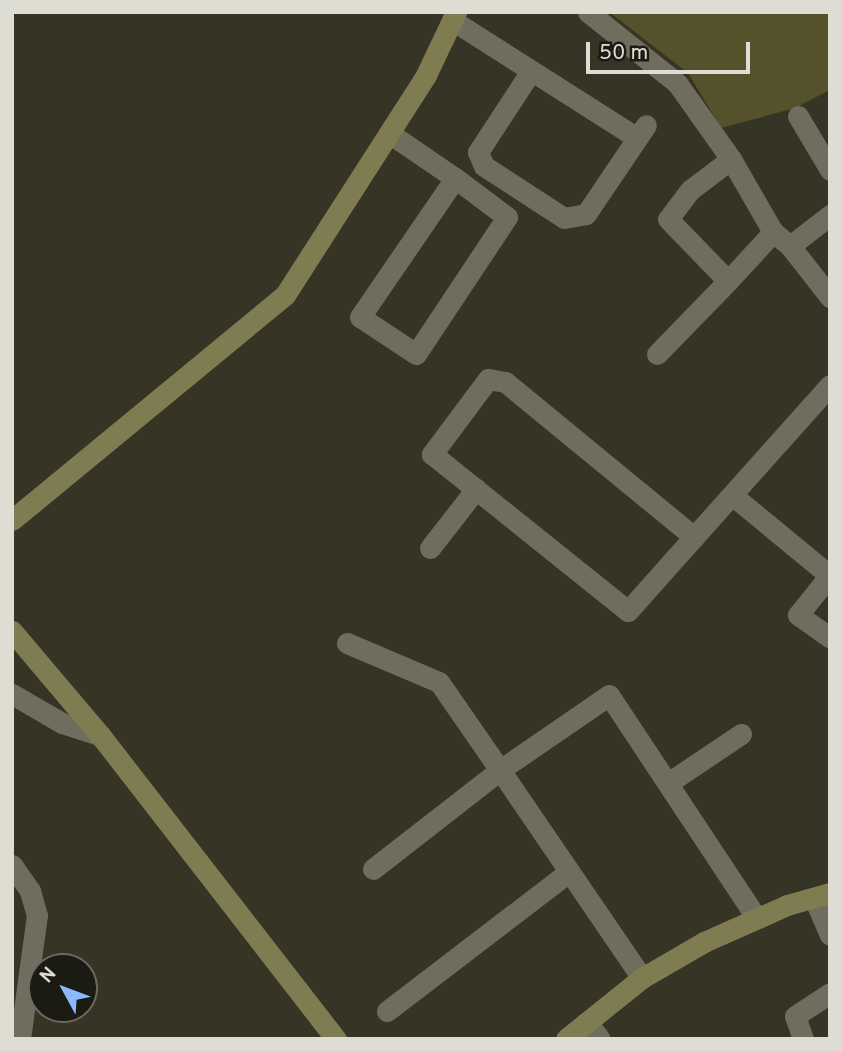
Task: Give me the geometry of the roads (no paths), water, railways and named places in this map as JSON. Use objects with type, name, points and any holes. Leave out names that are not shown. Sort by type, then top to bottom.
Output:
[{"type":"street","points":[[589,12],[677,83],[731,159],[773,232],[790,246],[830,297]]},
{"type":"street","points":[[12,520],[285,295],[426,75],[454,16],[531,71],[642,131],[586,214],[564,218],[484,166],[478,152],[531,71]]},
{"type":"street","points":[[798,116],[830,170]]},
{"type":"street","points":[[390,133],[455,178],[507,217],[416,354],[360,317],[455,178]]},
{"type":"street","points":[[728,281],[668,219],[690,190],[731,159]]},
{"type":"street","points":[[790,246],[830,215]]},
{"type":"street","points":[[657,355],[773,232]]},
{"type":"street","points":[[694,537],[505,382],[488,379],[432,454],[628,611],[830,385]]},
{"type":"street","points":[[430,548],[476,489]]},
{"type":"street","points":[[732,495],[829,575],[797,615],[830,637]]},
{"type":"street","points":[[12,631],[100,736],[336,1039]]},
{"type":"street","points":[[347,643],[439,682],[642,978]]},
{"type":"street","points":[[12,694],[62,723],[100,736]]},
{"type":"street","points":[[373,869],[500,771],[609,695],[757,919]]},
{"type":"street","points":[[668,783],[741,734]]},
{"type":"street","points":[[12,865],[30,891],[37,915],[20,1039]]},
{"type":"street","points":[[387,1011],[569,872]]},
{"type":"street","points":[[566,1039],[593,1030],[642,978],[704,942],[757,919],[822,895],[830,935]]},
{"type":"street","points":[[803,1039],[795,1016],[830,993]]}]
